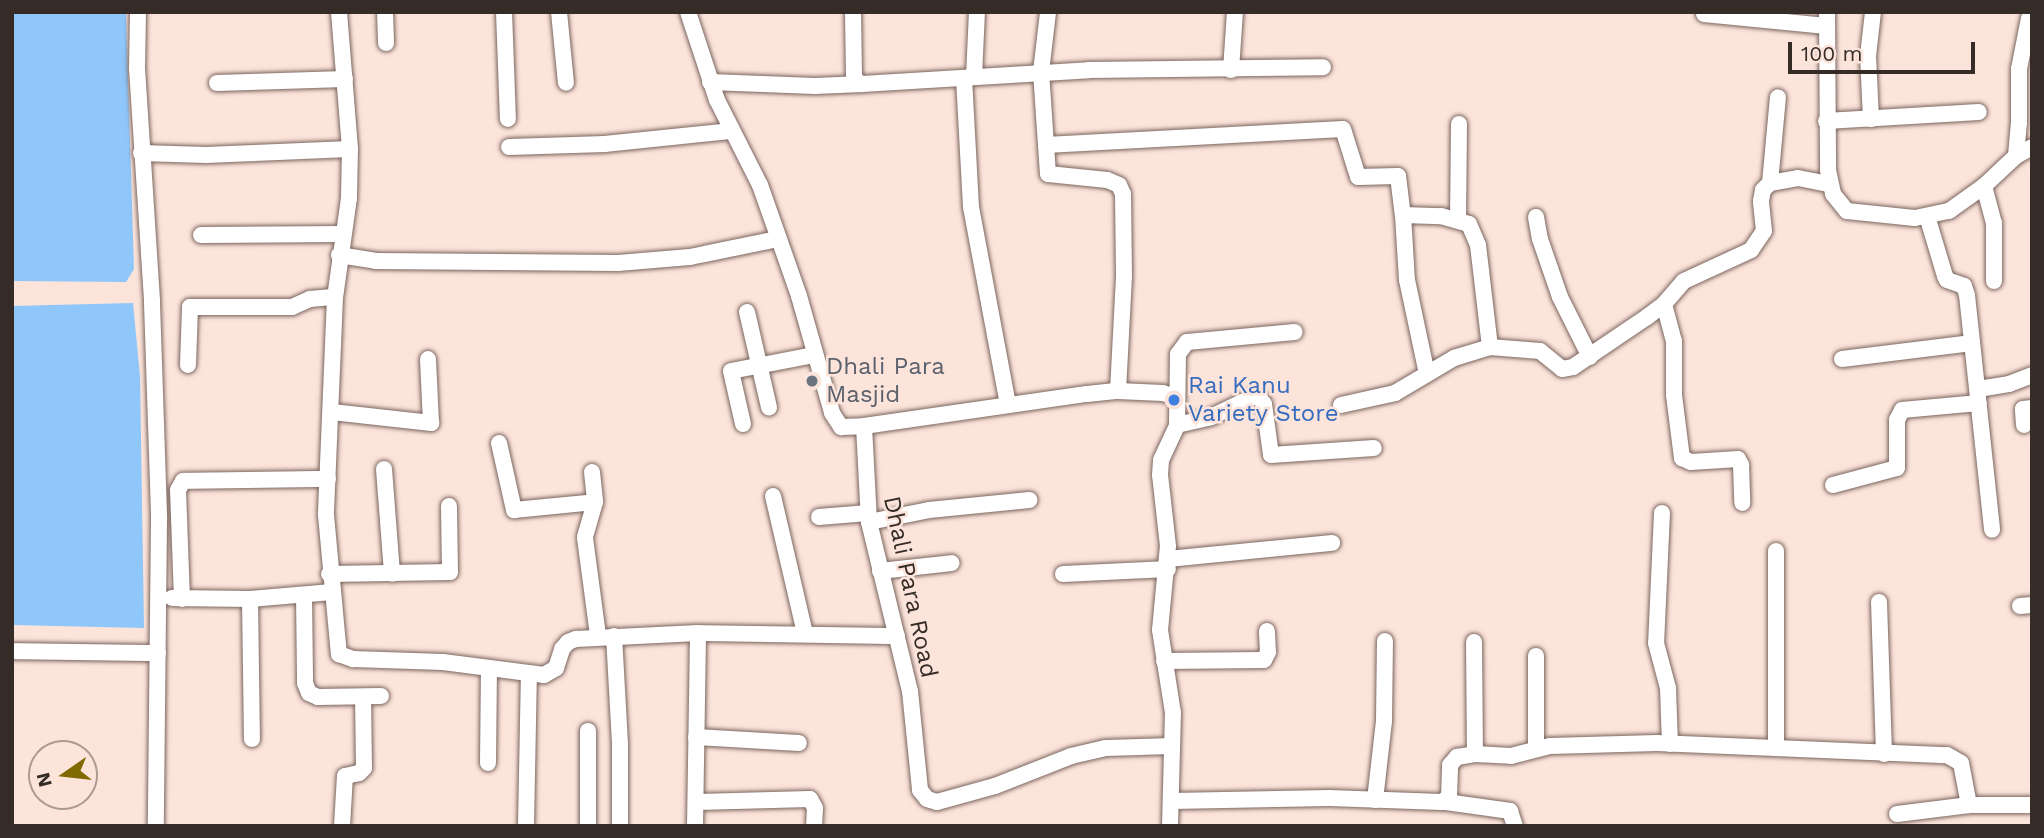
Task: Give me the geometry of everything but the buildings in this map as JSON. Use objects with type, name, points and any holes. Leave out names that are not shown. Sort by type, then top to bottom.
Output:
[{"type":"street","points":[[138,12],[137,68],[141,153],[152,303],[159,597],[156,826]]},
{"type":"street","points":[[339,12],[351,149],[349,198],[335,297],[326,515],[339,654],[345,658],[443,662],[529,673],[551,673],[568,642],[606,636],[698,633],[897,636]]},
{"type":"street","points":[[385,12],[386,43]]},
{"type":"street","points":[[504,12],[508,119]]},
{"type":"street","points":[[559,12],[566,83]]},
{"type":"street","points":[[688,12],[710,82],[731,131],[760,185],[799,296],[814,355],[837,422],[849,428],[1118,391],[1163,393],[1175,397]]},
{"type":"street","points":[[853,12],[854,75],[862,84]]},
{"type":"street","points":[[977,12],[969,78],[971,207],[1008,405]]},
{"type":"street","points":[[1048,12],[1041,72],[1048,174],[1107,180],[1119,185],[1123,194],[1124,276],[1118,391]]},
{"type":"street","points":[[1231,70],[1235,12]]},
{"type":"street","points":[[1871,119],[1868,56],[1873,12]]},
{"type":"street","points":[[1704,14],[1826,19],[1826,121],[1830,184],[1838,204],[1847,211],[1927,216],[1949,211],[1984,186],[2015,156],[2032,147]]},
{"type":"street","points":[[2015,156],[2019,123],[2019,69],[2029,18]]},
{"type":"street","points":[[710,82],[815,86],[1041,72],[1323,67]]},
{"type":"street","points":[[217,83],[345,79]]},
{"type":"street","points":[[1770,183],[1778,97]]},
{"type":"street","points":[[1826,121],[1979,112]]},
{"type":"street","points":[[1458,220],[1459,124]]},
{"type":"street","points":[[1046,145],[1343,129],[1358,177],[1398,176],[1407,280],[1427,374]]},
{"type":"street","points":[[509,147],[605,144],[731,131]]},
{"type":"street","points":[[141,153],[206,155],[351,149]]},
{"type":"street","points":[[1341,405],[1395,393],[1463,355],[1490,347],[1540,351],[1562,369],[1590,357],[1664,304],[1684,281],[1751,250],[1764,231],[1763,190],[1770,183],[1798,178],[1830,184]]},
{"type":"street","points":[[1984,186],[1994,223],[1994,281]]},
{"type":"street","points":[[1403,215],[1458,220],[1469,224],[1478,245],[1490,347]]},
{"type":"street","points":[[1927,216],[1947,281],[1960,284],[1966,290],[1992,530]]},
{"type":"street","points":[[1536,217],[1560,297],[1590,357]]},
{"type":"street","points":[[201,235],[343,234]]},
{"type":"street","points":[[339,255],[376,261],[618,263],[690,257],[778,239]]},
{"type":"street","points":[[188,365],[190,307],[292,307],[310,299],[335,297]]},
{"type":"street","points":[[1664,304],[1674,341],[1674,395],[1682,458],[1691,461],[1738,459],[1741,465],[1742,503]]},
{"type":"street","points":[[747,312],[769,407]]},
{"type":"street","points":[[1170,826],[1173,713],[1160,630],[1168,564],[1161,460],[1177,425],[1175,397],[1178,355],[1181,346],[1187,342],[1295,332]]},
{"type":"street","points":[[1842,359],[1972,343]]},
{"type":"street","points":[[743,424],[730,374],[735,369],[814,355]]},
{"type":"street","points":[[332,412],[431,423],[428,359]]},
{"type":"street","points":[[1833,485],[1897,468],[1897,420],[1902,410],[1978,396],[2032,375]]},
{"type":"street","points":[[1177,425],[1211,417],[1257,395],[1264,404],[1271,455],[1374,448]]},
{"type":"street","points":[[2024,425],[2023,409],[2032,408]]},
{"type":"street","name":"Dhali Para Road","points":[[864,426],[869,518],[910,691],[915,762],[920,790],[927,799],[937,802],[995,786],[1083,753],[1106,748],[1172,746]]},
{"type":"street","points":[[499,443],[514,510],[595,502]]},
{"type":"street","points":[[384,469],[392,574]]},
{"type":"street","points":[[592,472],[595,502],[585,538],[606,636],[620,746],[620,826]]},
{"type":"street","points":[[182,599],[178,490],[183,481],[328,479]]},
{"type":"street","points":[[773,496],[806,634]]},
{"type":"street","points":[[819,517],[869,518],[1030,500]]},
{"type":"street","points":[[330,574],[450,572],[449,506]]},
{"type":"street","points":[[1662,513],[1656,643],[1668,688],[1670,744]]},
{"type":"street","points":[[1063,574],[1332,543]]},
{"type":"street","points":[[1776,551],[1776,747]]},
{"type":"street","points":[[880,571],[952,563]]},
{"type":"street","points":[[159,597],[250,599],[332,592]]},
{"type":"street","points":[[304,595],[305,683],[309,693],[318,697],[381,696]]},
{"type":"street","points":[[250,599],[252,739]]},
{"type":"street","points":[[1879,602],[1884,754]]},
{"type":"street","points":[[1164,661],[1264,660],[1268,652],[1267,631]]},
{"type":"street","points":[[695,826],[698,802],[698,633]]},
{"type":"street","points":[[1375,800],[1384,721],[1385,641]]},
{"type":"street","points":[[1474,642],[1475,754]]},
{"type":"street","points":[[12,651],[158,653]]},
{"type":"street","points":[[1536,656],[1536,748]]},
{"type":"street","points":[[488,763],[489,668]]},
{"type":"street","points":[[526,826],[529,673]]},
{"type":"street","points":[[342,826],[345,776],[359,773],[364,768],[363,697]]},
{"type":"street","points":[[588,731],[588,826]]},
{"type":"street","points":[[696,737],[799,743]]},
{"type":"street","points":[[1446,802],[1452,761],[1475,754],[1511,756],[1536,748],[1606,743],[1947,755],[1958,759],[1969,805]]},
{"type":"street","points":[[698,802],[810,799],[815,808],[814,826]]},
{"type":"street","points":[[1172,801],[1446,802],[1510,811],[1515,826]]},
{"type":"street","points":[[1897,814],[1969,805],[2032,805]]},
{"type":"water","points":[[12,12],[126,12],[134,269],[126,282],[12,281]]},
{"type":"water","points":[[133,303],[140,376],[144,628],[12,625],[12,306]]},
{"type":"place","name":"Dhali Para Masjid","points":[[812,381]]},
{"type":"place","name":"Rai Kanu Variety Store","points":[[1174,400]]}]
